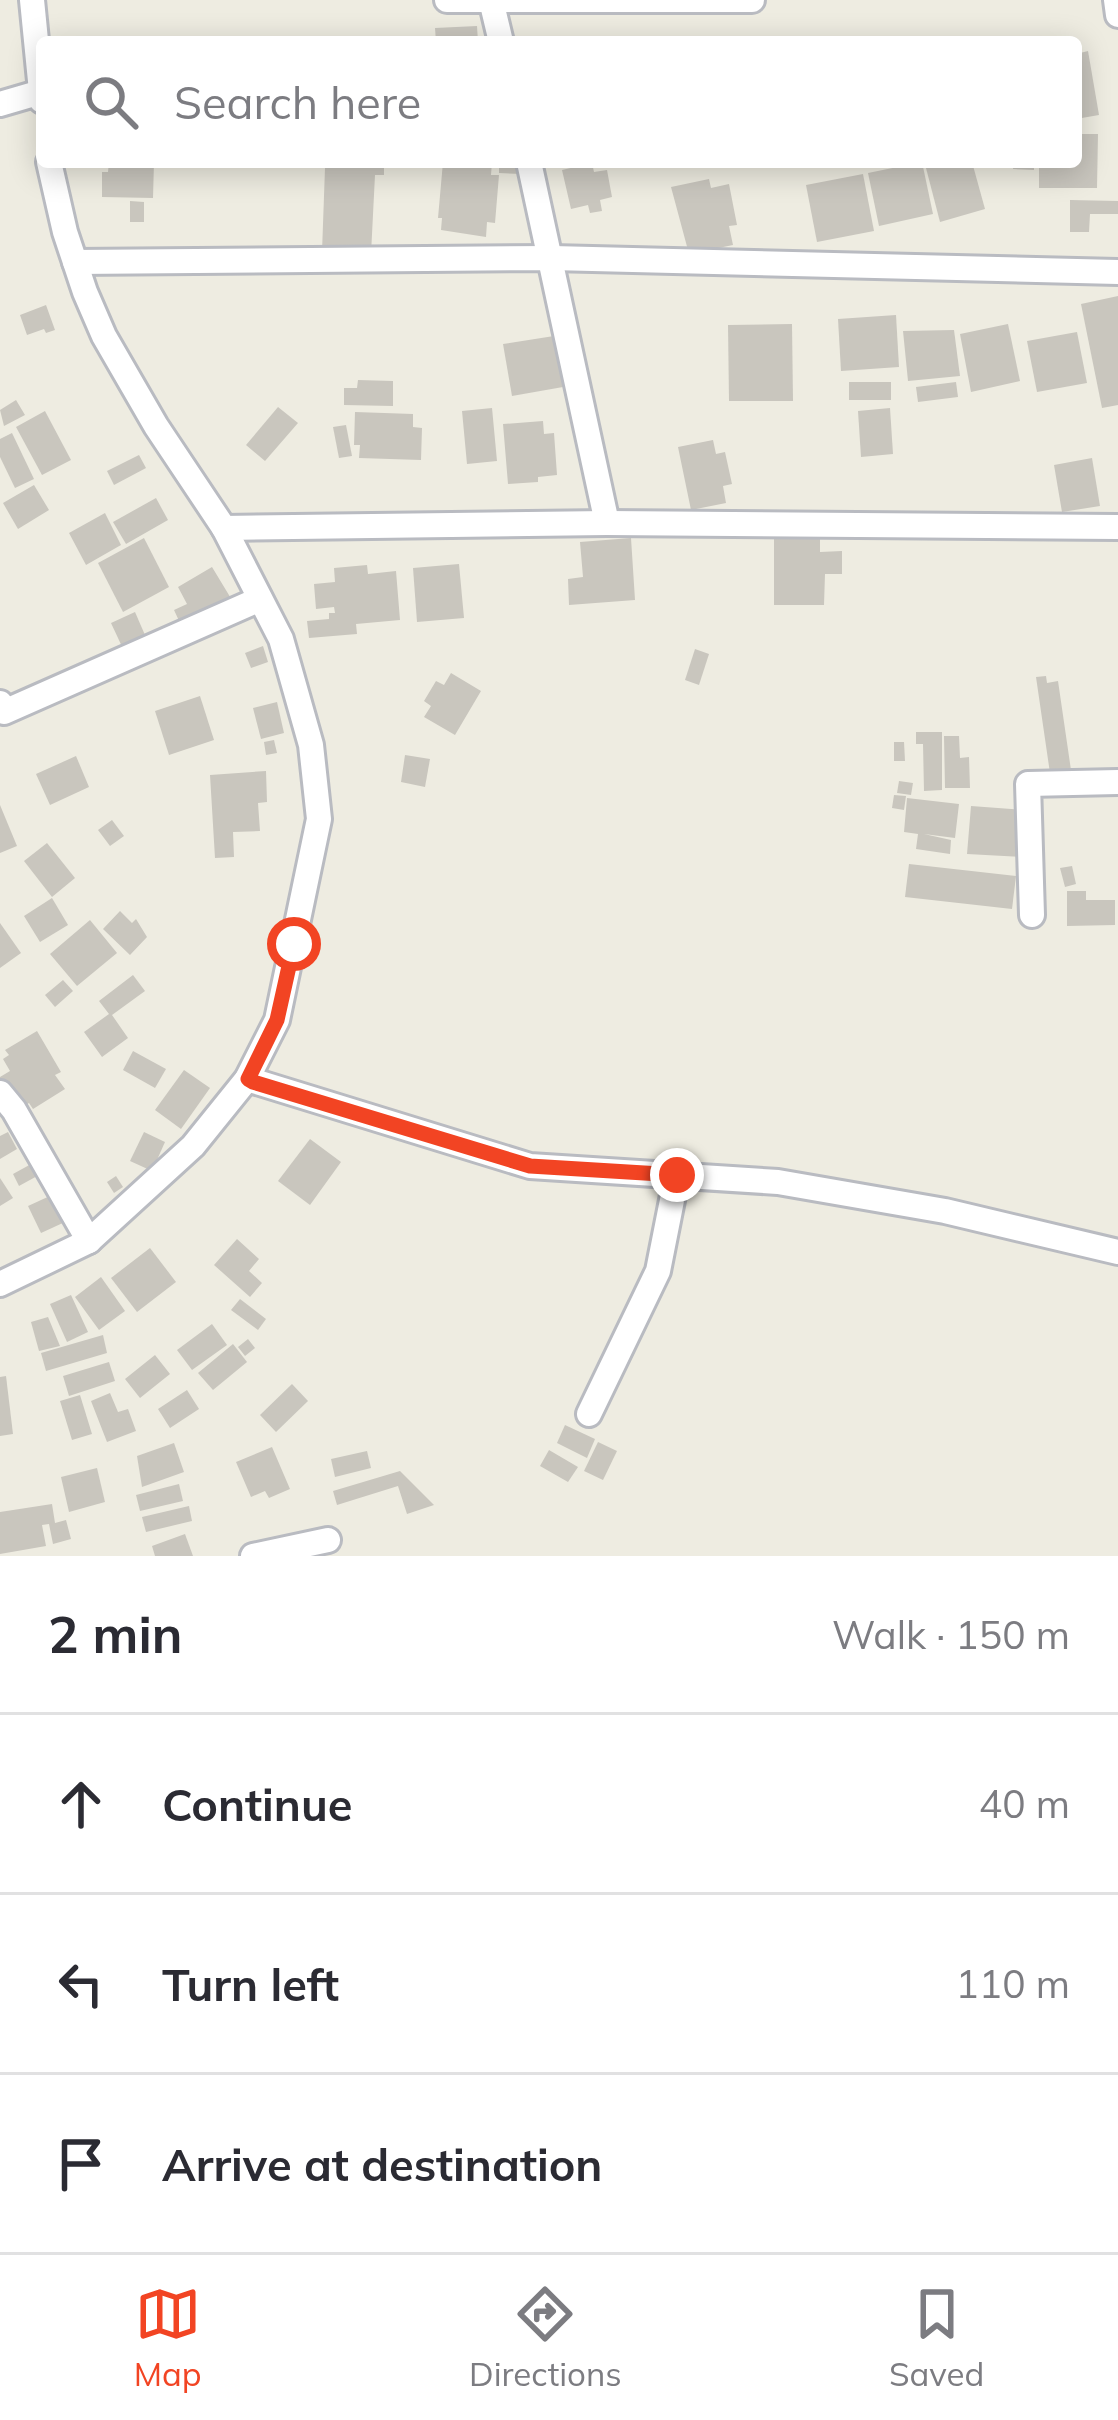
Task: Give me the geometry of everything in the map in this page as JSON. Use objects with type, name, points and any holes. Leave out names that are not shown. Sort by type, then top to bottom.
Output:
[{"type":"street","points":[[32,0],[36,41]]},
{"type":"street","points":[[446,0],[752,0]]},
{"type":"street","points":[[1116,0],[1118,15]]},
{"type":"street","points":[[492,1],[500,36]]},
{"type":"street","points":[[0,104],[36,93]]},
{"type":"street","points":[[0,1284],[89,1241],[193,1146],[248,1079],[277,1020],[319,820],[310,745],[281,639],[224,528],[155,425],[104,336],[75,262],[50,168]]},
{"type":"street","points":[[530,168],[607,524]]},
{"type":"street","points":[[75,262],[552,258],[1118,272]]},
{"type":"street","points":[[224,528],[1118,527]]},
{"type":"street","points":[[0,703],[4,712],[260,599]]},
{"type":"street","points":[[1032,915],[1028,784],[1118,782]]},
{"type":"street","points":[[248,1079],[530,1166],[778,1182],[945,1211],[1118,1252]]},
{"type":"street","points":[[0,1093],[89,1241]]},
{"type":"street","points":[[589,1414],[658,1271],[677,1175]]},
{"type":"street","points":[[253,1556],[328,1540]]},
{"type":"building","points":[[477,26],[478,36],[436,36],[435,28]]},
{"type":"building","points":[[1088,51],[1099,115],[1082,118],[1082,52]]},
{"type":"building","points":[[1082,134],[1098,134],[1097,188],[1039,188],[1039,168],[1082,168]]},
{"type":"building","points":[[108,168],[154,168],[153,198],[102,197],[102,172]]},
{"type":"building","points":[[325,168],[384,168],[384,175],[375,175],[371,254],[322,252]]},
{"type":"building","points":[[442,168],[492,168],[491,175],[499,175],[495,223],[487,222],[486,237],[441,230],[442,218],[438,218]]},
{"type":"building","points":[[499,168],[522,168],[522,174],[499,173]]},
{"type":"building","points":[[923,168],[933,214],[879,226],[868,173]]},
{"type":"building","points":[[926,168],[974,168],[985,209],[940,222]]},
{"type":"building","points":[[562,170],[607,170],[612,197],[600,200],[602,211],[590,213],[588,205],[571,209]]},
{"type":"building","points":[[863,174],[874,231],[817,242],[806,185]]},
{"type":"building","points":[[709,179],[711,188],[729,184],[737,225],[729,226],[733,245],[689,254],[671,187]]},
{"type":"building","points":[[1070,200],[1118,201],[1118,214],[1090,214],[1089,232],[1070,232]]},
{"type":"building","points":[[130,201],[144,202],[144,222],[130,222]]},
{"type":"building","points":[[1118,296],[1118,405],[1102,408],[1081,304]]},
{"type":"building","points":[[46,305],[55,330],[27,335],[20,315]]},
{"type":"building","points":[[896,315],[899,367],[841,371],[838,319]]},
{"type":"building","points":[[792,324],[793,401],[729,401],[728,325]]},
{"type":"building","points":[[1008,324],[1020,381],[971,392],[960,334]]},
{"type":"building","points":[[954,330],[960,376],[908,381],[903,331]]},
{"type":"building","points":[[1077,332],[1087,383],[1037,392],[1027,341]]},
{"type":"building","points":[[554,336],[563,387],[512,396],[503,344]]},
{"type":"building","points":[[358,380],[393,381],[393,406],[344,405],[344,388],[357,388]]},
{"type":"building","points":[[849,382],[891,382],[891,400],[849,400]]},
{"type":"building","points":[[956,382],[958,397],[918,402],[916,387]]},
{"type":"building","points":[[16,400],[25,415],[4,426],[0,410]]},
{"type":"building","points":[[278,407],[298,423],[265,461],[246,445]]},
{"type":"building","points":[[492,408],[497,461],[467,464],[462,411]]},
{"type":"building","points":[[890,408],[893,454],[861,457],[858,411]]},
{"type":"building","points":[[45,411],[71,460],[42,475],[16,427]]},
{"type":"building","points":[[355,412],[413,414],[413,427],[422,428],[421,460],[359,458],[360,445],[354,445]]},
{"type":"building","points":[[543,421],[544,434],[554,433],[557,475],[508,484],[503,424]]},
{"type":"building","points":[[346,425],[352,456],[339,458],[333,427]]},
{"type":"building","points":[[12,433],[34,479],[15,488],[0,457],[0,439]]},
{"type":"building","points":[[713,440],[716,454],[725,452],[732,484],[723,486],[726,503],[691,510],[678,447]]},
{"type":"building","points":[[139,455],[146,468],[114,485],[107,471]]},
{"type":"building","points":[[1092,458],[1100,506],[1062,512],[1054,465]]},
{"type":"building","points":[[34,485],[49,510],[18,529],[3,503]]},
{"type":"building","points":[[156,498],[168,520],[126,544],[113,522]]},
{"type":"building","points":[[105,513],[121,545],[86,565],[69,533]]},
{"type":"building","points":[[144,538],[169,587],[123,612],[98,563]]},
{"type":"building","points":[[631,538],[635,600],[569,605],[568,579],[583,577],[580,542]]},
{"type":"building","points":[[774,538],[820,538],[820,552],[842,551],[842,574],[825,574],[824,605],[774,605]]},
{"type":"building","points":[[459,564],[464,618],[417,622],[413,568]]},
{"type":"building","points":[[367,565],[368,574],[396,571],[400,620],[356,624],[357,634],[309,638],[307,621],[329,619],[329,613],[335,613],[334,607],[316,609],[314,584],[335,582],[334,568]]},
{"type":"building","points":[[212,567],[238,610],[187,638],[174,610],[187,604],[178,587]]},
{"type":"building","points":[[135,612],[148,642],[125,653],[111,623]]},
{"type":"building","points":[[263,646],[268,662],[251,668],[245,653]]},
{"type":"building","points":[[695,649],[709,654],[699,685],[685,680]]},
{"type":"building","points":[[451,673],[481,691],[455,735],[424,717],[431,706],[424,701],[436,681],[444,685]]},
{"type":"building","points":[[1046,676],[1047,683],[1058,681],[1072,777],[1051,780],[1036,677]]},
{"type":"building","points":[[200,696],[214,740],[169,755],[155,711]]},
{"type":"building","points":[[277,702],[284,733],[261,739],[253,708]]},
{"type":"building","points":[[916,732],[942,732],[942,790],[924,791],[923,744],[916,744]]},
{"type":"building","points":[[944,736],[959,736],[960,758],[969,757],[970,788],[945,788]]},
{"type":"building","points":[[274,740],[277,753],[266,755],[264,742]]},
{"type":"building","points":[[894,742],[904,742],[905,761],[894,761]]},
{"type":"building","points":[[405,755],[430,759],[425,787],[401,782]]},
{"type":"building","points":[[76,756],[89,787],[50,805],[36,774]]},
{"type":"building","points":[[266,771],[267,802],[258,803],[260,831],[233,832],[234,857],[215,858],[210,775]]},
{"type":"building","points":[[899,781],[913,783],[911,795],[897,793]]},
{"type":"building","points":[[894,795],[906,796],[904,810],[892,808]]},
{"type":"building","points":[[907,798],[959,804],[955,838],[924,834],[951,840],[950,854],[916,849],[918,834],[904,832]]},
{"type":"building","points":[[0,805],[17,846],[0,853]]},
{"type":"building","points":[[971,806],[1024,810],[1021,857],[967,854]]},
{"type":"building","points":[[112,820],[124,836],[110,846],[98,830]]},
{"type":"building","points":[[47,843],[75,878],[52,897],[24,861]]},
{"type":"building","points":[[909,864],[1016,876],[1012,909],[905,897]]},
{"type":"building","points":[[1072,866],[1076,884],[1065,887],[1060,868]]},
{"type":"building","points":[[1067,891],[1086,891],[1086,900],[1115,900],[1115,925],[1067,926]]},
{"type":"building","points":[[52,898],[68,925],[40,942],[24,916]]},
{"type":"building","points":[[120,911],[132,923],[136,919],[147,937],[130,955],[103,929]]},
{"type":"building","points":[[90,920],[117,953],[77,986],[50,954]]},
{"type":"building","points":[[0,923],[21,953],[0,968]]},
{"type":"building","points":[[133,975],[145,991],[112,1015],[128,1038],[102,1057],[84,1032],[109,1014],[99,1001]]},
{"type":"building","points":[[63,980],[73,991],[55,1007],[45,995]]},
{"type":"building","points":[[37,1031],[61,1072],[55,1075],[65,1089],[33,1109],[29,1103],[18,1110],[0,1082],[10,1071],[3,1059],[9,1055],[5,1050]]},
{"type":"building","points":[[133,1051],[166,1069],[155,1088],[123,1070]]},
{"type":"building","points":[[184,1070],[210,1088],[181,1129],[155,1110]]},
{"type":"building","points":[[8,1132],[17,1149],[0,1159],[0,1136]]},
{"type":"building","points":[[144,1132],[165,1142],[152,1171],[130,1161]]},
{"type":"building","points":[[310,1139],[341,1162],[310,1205],[278,1181]]},
{"type":"building","points":[[33,1163],[39,1175],[19,1186],[13,1174]]},
{"type":"building","points":[[116,1176],[123,1187],[114,1193],[107,1182]]},
{"type":"building","points":[[0,1178],[13,1198],[0,1206]]},
{"type":"building","points":[[52,1195],[65,1222],[41,1233],[28,1206]]},
{"type":"building","points":[[237,1239],[259,1259],[249,1271],[262,1283],[250,1297],[214,1265]]},
{"type":"building","points":[[150,1248],[176,1282],[137,1312],[111,1278]]},
{"type":"building","points":[[101,1277],[125,1311],[99,1330],[75,1297]]},
{"type":"building","points":[[71,1295],[88,1332],[67,1342],[50,1304]]},
{"type":"building","points":[[240,1299],[266,1319],[258,1330],[231,1310]]},
{"type":"building","points":[[48,1317],[60,1346],[39,1351],[31,1322]]},
{"type":"building","points":[[212,1324],[227,1345],[192,1370],[177,1350]]},
{"type":"building","points":[[103,1335],[107,1353],[46,1371],[41,1353]]},
{"type":"building","points":[[248,1339],[255,1348],[245,1356],[238,1347]]},
{"type":"building","points":[[233,1344],[247,1362],[213,1390],[198,1373]]},
{"type":"building","points":[[155,1355],[170,1374],[140,1398],[125,1379]]},
{"type":"building","points":[[109,1362],[115,1381],[69,1396],[63,1376]]},
{"type":"building","points":[[6,1376],[13,1434],[0,1436],[0,1377]]},
{"type":"building","points":[[292,1384],[308,1401],[276,1432],[260,1415]]},
{"type":"building","points":[[187,1390],[199,1409],[170,1428],[158,1409]]},
{"type":"building","points":[[110,1393],[118,1412],[128,1409],[136,1431],[107,1442],[91,1401]]},
{"type":"building","points":[[80,1395],[92,1434],[72,1440],[60,1401]]},
{"type":"building","points":[[565,1425],[595,1439],[587,1458],[557,1443]]},
{"type":"building","points":[[598,1442],[617,1451],[603,1480],[584,1471]]},
{"type":"building","points":[[174,1443],[184,1472],[142,1487],[137,1456]]},
{"type":"building","points":[[272,1447],[290,1489],[269,1498],[265,1491],[251,1497],[236,1462]]},
{"type":"building","points":[[549,1450],[578,1467],[568,1482],[540,1466]]},
{"type":"building","points":[[367,1451],[371,1468],[335,1477],[331,1459]]},
{"type":"building","points":[[97,1468],[105,1502],[69,1512],[61,1477]]},
{"type":"building","points":[[400,1471],[434,1505],[407,1514],[398,1486],[337,1505],[333,1491]]},
{"type":"building","points":[[179,1484],[183,1501],[140,1511],[136,1495]]},
{"type":"building","points":[[52,1504],[55,1523],[66,1520],[71,1539],[53,1544],[49,1524],[42,1525],[46,1546],[0,1554],[0,1512]]},
{"type":"building","points":[[189,1506],[192,1521],[146,1532],[142,1517]]},
{"type":"building","points":[[185,1534],[193,1556],[155,1556],[152,1546]]},
{"type":"route","points":[[294,944],[277,1020],[248,1079],[530,1166],[677,1175]]}]
